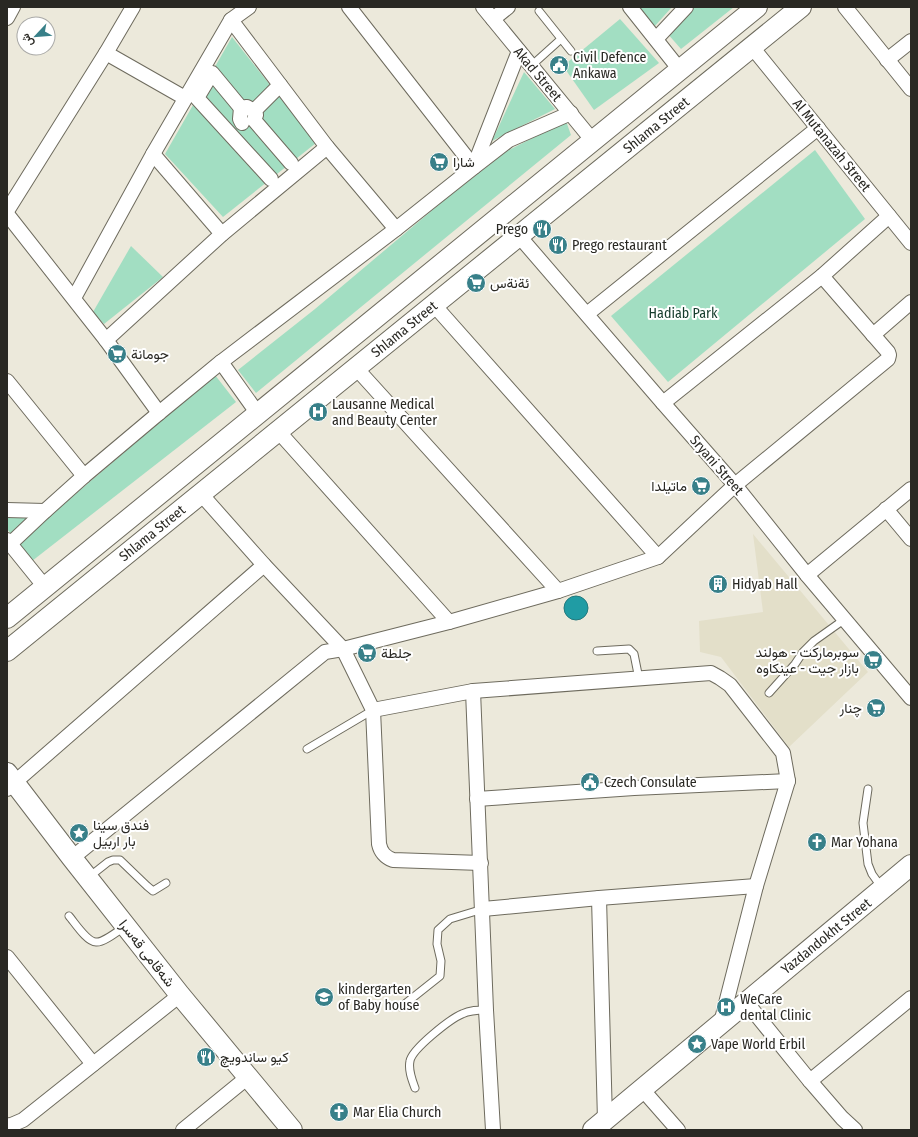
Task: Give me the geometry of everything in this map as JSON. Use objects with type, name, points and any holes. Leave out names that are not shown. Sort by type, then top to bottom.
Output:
[{"type":"main road","name":"Shlama Street","points":[[7,618],[757,7]]},
{"type":"main road","name":"Shlama Street","points":[[7,651],[801,7]]},
{"type":"main road","points":[[473,239],[469,248],[472,257],[481,262],[490,259]]},
{"type":"main road","points":[[444,262],[454,260],[459,261],[463,265],[465,274],[461,283]]},
{"type":"main road","name":"شەقامی قەسرا","points":[[10,782],[180,995],[292,1130]]},
{"type":"main road","name":"Yazdandokht Street","points":[[599,1125],[911,865]]},
{"type":"street","points":[[7,18],[14,7]]},
{"type":"street","points":[[7,211],[106,53],[133,7]]},
{"type":"street","points":[[74,298],[153,154],[231,20],[249,7]]},
{"type":"street","points":[[349,7],[474,167]]},
{"type":"street","name":"Akad Street","points":[[483,7],[593,141]]},
{"type":"street","points":[[493,19],[508,7]]},
{"type":"street","points":[[630,7],[680,70]]},
{"type":"street","points":[[656,39],[686,7]]},
{"type":"street","points":[[845,7],[911,89]]},
{"type":"street","points":[[231,20],[327,147],[396,229]]},
{"type":"street","points":[[888,60],[911,41]]},
{"type":"street","name":"Al Mutanazah Street","points":[[752,47],[911,243]]},
{"type":"street","points":[[474,167],[519,51]]},
{"type":"street","points":[[106,53],[185,98]]},
{"type":"street","points":[[271,179],[197,98],[212,73],[247,115],[291,163]]},
{"type":"street","points":[[229,133],[280,85]]},
{"type":"street","points":[[45,587],[9,542],[84,476],[221,362],[396,229],[509,140],[571,113]]},
{"type":"street","points":[[587,314],[818,128]]},
{"type":"street","points":[[106,340],[222,234],[327,147]]},
{"type":"street","points":[[153,154],[222,234]]},
{"type":"street","points":[[7,214],[74,298],[159,413]]},
{"type":"street","points":[[663,403],[822,276],[889,216]]},
{"type":"street","name":"Sryani Street","points":[[520,236],[735,485],[807,575],[911,698]]},
{"type":"street","points":[[72,858],[325,652],[449,622],[558,591],[658,557],[735,485],[888,359],[888,352],[822,276]]},
{"type":"street","points":[[873,334],[911,302]]},
{"type":"street","points":[[434,305],[658,557]]},
{"type":"street","points":[[221,362],[258,414]]},
{"type":"street","points":[[356,368],[558,591]]},
{"type":"street","points":[[7,381],[84,476]]},
{"type":"street","points":[[278,431],[449,622]]},
{"type":"street","points":[[807,575],[911,489]]},
{"type":"street","points":[[201,494],[342,649],[373,710],[379,844],[380,850],[383,854],[393,860],[481,863]]},
{"type":"street","points":[[7,510],[44,511]]},
{"type":"street","points":[[886,510],[911,539]]},
{"type":"street","points":[[10,782],[264,564]]},
{"type":"street","points":[[373,710],[473,691],[639,678],[711,673],[730,685],[783,753],[788,781],[756,886],[721,1023]]},
{"type":"street","points":[[473,691],[492,1130]]},
{"type":"street","points":[[477,799],[634,788],[788,781]]},
{"type":"street","points":[[483,909],[599,898],[756,886]]},
{"type":"street","points":[[599,898],[599,1125]]},
{"type":"street","points":[[7,957],[93,1064]]},
{"type":"street","points":[[7,1125],[9,1126],[24,1120],[180,995]]},
{"type":"street","points":[[810,1081],[911,998]]},
{"type":"street","points":[[746,1002],[810,1081],[854,1130]]},
{"type":"street","points":[[183,1130],[248,1077]]},
{"type":"street","points":[[642,1089],[678,1130]]},
{"type":"lane","points":[[539,11],[571,51]]},
{"type":"lane","points":[[531,66],[561,39]]},
{"type":"lane","points":[[769,693],[814,641],[844,619]]},
{"type":"lane","points":[[597,651],[629,649],[634,654],[639,678]]},
{"type":"lane","points":[[307,749],[373,710]]},
{"type":"lane","points":[[868,789],[863,823],[868,864],[872,874],[883,889]]},
{"type":"lane","points":[[88,878],[108,862],[120,860],[153,891],[166,883]]},
{"type":"lane","points":[[401,1007],[440,976],[441,961],[437,944],[438,930],[450,918],[483,909]]},
{"type":"lane","points":[[69,916],[88,939],[96,942],[103,941],[126,926]]},
{"type":"lane","points":[[415,1088],[410,1077],[410,1061],[417,1049],[460,1014],[470,1011],[486,1010]]},
{"type":"shaded area","points":[[753,534],[868,672],[789,747],[721,657],[700,652],[699,621],[763,612]]},
{"type":"green space","points":[[638,7],[672,7],[654,27]]},
{"type":"green space","points":[[694,7],[734,7],[681,49],[667,33]]},
{"type":"green space","points":[[620,19],[659,63],[594,110],[563,66]]},
{"type":"green space","points":[[232,37],[316,143],[223,217],[165,154]]},
{"type":"green space","points":[[524,72],[555,109],[492,141]]},
{"type":"green space","points":[[566,121],[571,135],[256,393],[238,370],[315,309],[442,202],[507,151]]},
{"type":"green space","name":"Hadiab Park","points":[[815,150],[865,219],[668,382],[611,316]]},
{"type":"green space","points":[[131,246],[163,277],[104,324],[93,312]]},
{"type":"green space","points":[[215,375],[236,402],[32,561],[18,543]]},
{"type":"green space","points":[[7,516],[30,517],[12,535],[7,529]]},
{"type":"water","points":[[576,596],[585,599],[588,608],[585,617],[576,620],[567,617],[564,608],[567,599]]},
{"type":"place","name":"Civil Defence Ankawa","points":[[559,65]]},
{"type":"place","name":"شارا","points":[[439,162]]},
{"type":"place","name":"Prego","points":[[542,229]]},
{"type":"place","name":"Prego restaurant","points":[[558,245]]},
{"type":"place","name":"ئةنةس","points":[[476,283]]},
{"type":"place","name":"جومانة","points":[[117,354]]},
{"type":"place","name":"Lausanne Medical and Beauty Center","points":[[318,412]]},
{"type":"place","name":"ماتیلدا","points":[[701,486]]},
{"type":"place","name":"Hidyab Hall","points":[[718,584]]},
{"type":"place","name":"جلطة","points":[[367,653]]},
{"type":"place","name":"سوبرماركت - هولند بازار جيت - عينكاوه","points":[[873,660]]},
{"type":"place","name":"چنار","points":[[876,708]]},
{"type":"place","name":"Czech Consulate","points":[[590,782]]},
{"type":"place","name":"فندق سينا بار اربيل","points":[[79,833]]},
{"type":"place","name":"Mar Yohana","points":[[817,842]]},
{"type":"place","name":"kindergarten of Baby house","points":[[324,997]]},
{"type":"place","name":"WeCare dental Clinic","points":[[726,1007]]},
{"type":"place","name":"Vape World Erbil","points":[[697,1044]]},
{"type":"place","name":"کیو ساندویچ","points":[[206,1057]]},
{"type":"place","name":"Mar Elia Church","points":[[339,1112]]}]
